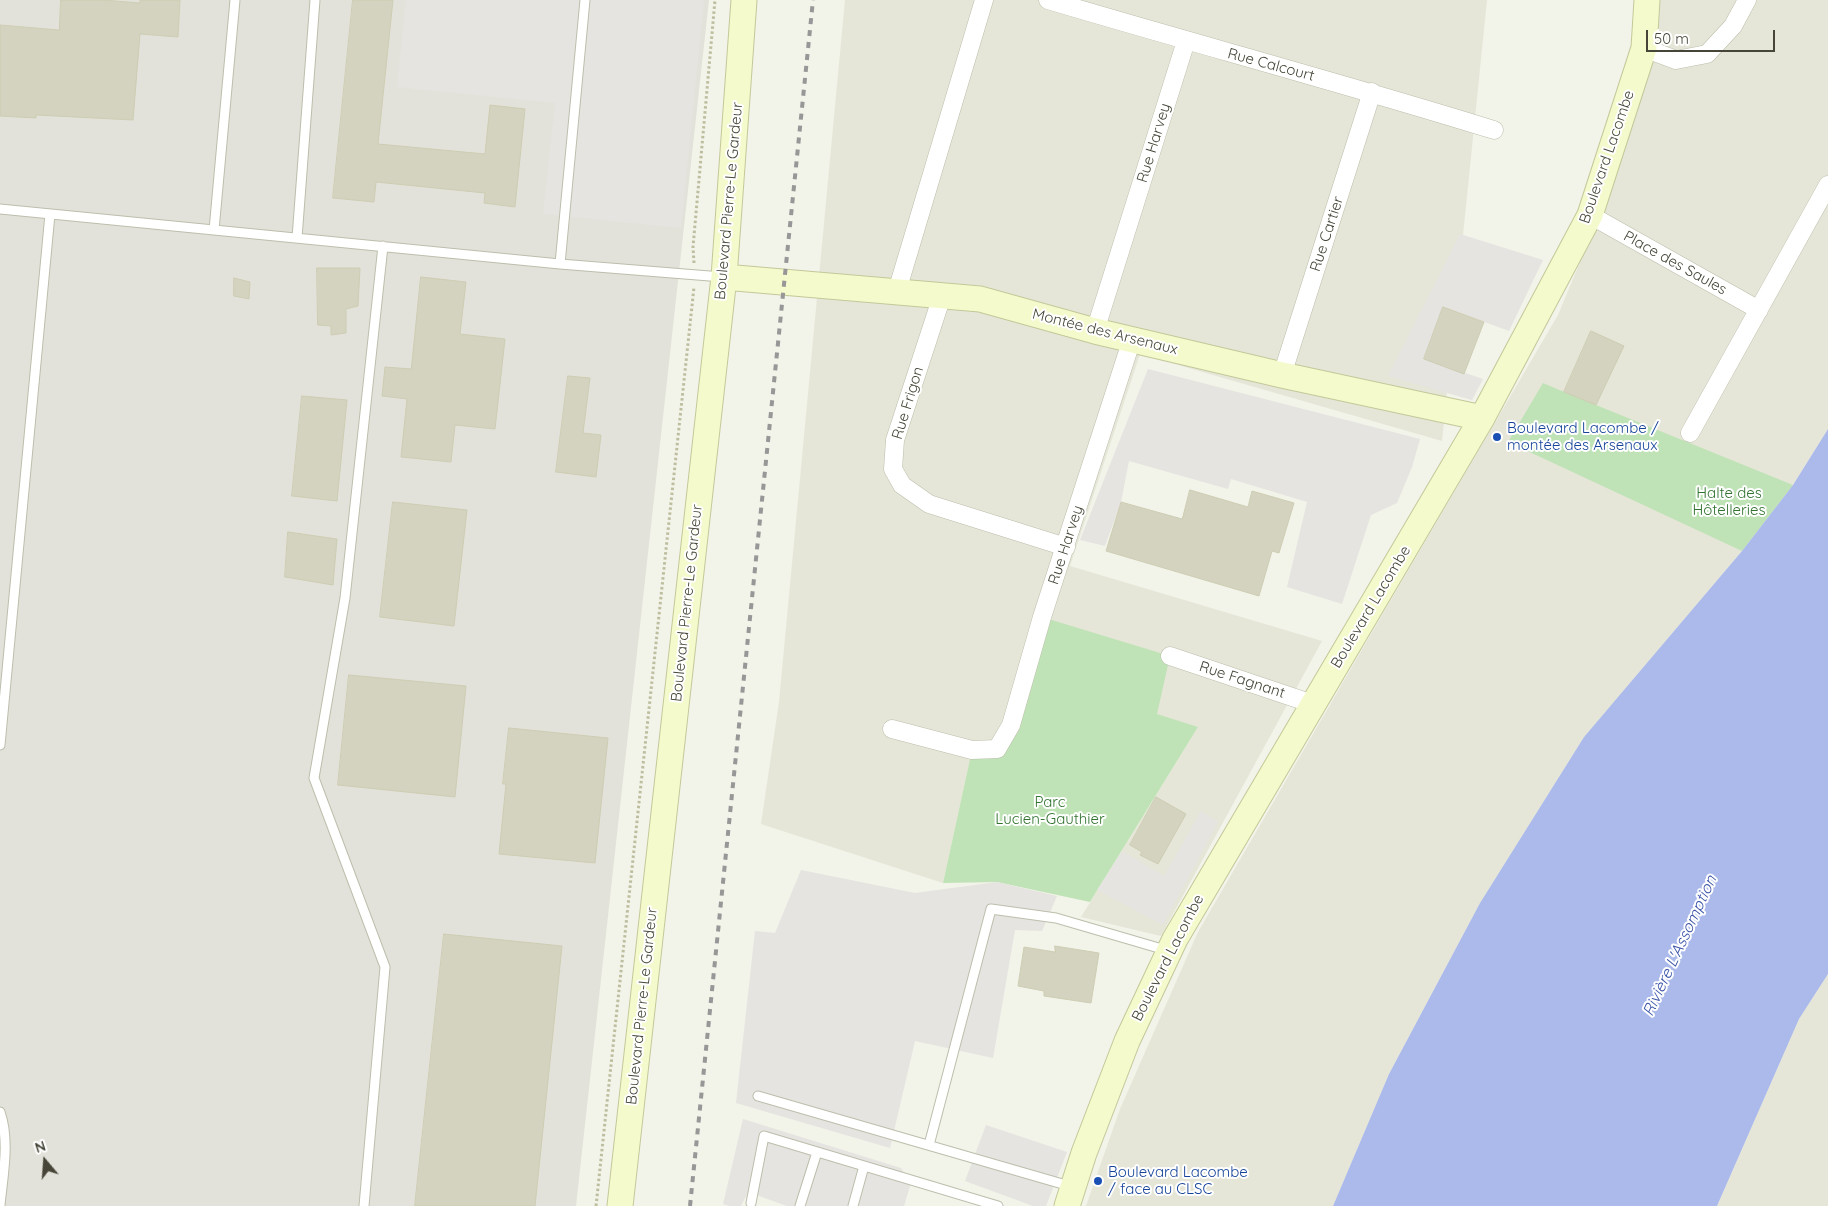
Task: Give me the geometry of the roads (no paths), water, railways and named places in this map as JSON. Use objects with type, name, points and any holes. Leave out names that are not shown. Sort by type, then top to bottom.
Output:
[{"type":"street","name":"Boulevard Pierre-Le Gardeur","points":[[620,1206],[724,277],[744,0]]},
{"type":"street","points":[[897,291],[984,0]]},
{"type":"street","name":"Rue Calcourt","points":[[1048,0],[1186,41],[1372,92],[1494,130]]},
{"type":"street","name":"Boulevard Lacombe","points":[[1070,1196],[1084,1153],[1127,1041],[1169,951],[1201,893],[1482,418],[1590,215],[1644,48],[1647,0]]},
{"type":"street","points":[[1644,48],[1676,60],[1707,54],[1733,26],[1747,0]]},
{"type":"street","name":"Rue Harvey","points":[[1095,331],[1186,41]]},
{"type":"street","name":"Rue Cartier","points":[[1282,375],[1372,92]]},
{"type":"street","points":[[1690,433],[1828,185]]},
{"type":"street","name":"Place des Saules","points":[[1590,215],[1759,310]]},
{"type":"street","name":"Montée des Arsenaux","points":[[724,277],[980,299],[1095,331],[1282,375],[1482,418]]},
{"type":"street","name":"Rue Frigon","points":[[942,296],[895,440],[893,469],[902,485],[929,504],[1066,547]]},
{"type":"street","name":"Rue Harvey","points":[[892,729],[972,750],[997,749],[1011,725],[1042,617],[1132,339]]},
{"type":"street","name":"Rue Fagnant","points":[[1170,656],[1313,704]]},
{"type":"lane","points":[[214,230],[235,0]]},
{"type":"lane","points":[[297,238],[315,0]]},
{"type":"lane","points":[[560,264],[585,0]]},
{"type":"lane","points":[[0,209],[560,264],[724,277]]},
{"type":"lane","points":[[0,745],[50,214]]},
{"type":"lane","points":[[364,1206],[385,967],[314,778],[345,598],[383,246]]},
{"type":"lane","points":[[929,1146],[990,909],[1056,918],[1169,951]]},
{"type":"lane","points":[[758,1096],[929,1146],[1070,1196]]},
{"type":"lane","points":[[0,1112],[3,1121],[5,1158],[0,1205]]},
{"type":"lane","points":[[752,1203],[764,1136],[998,1206]]},
{"type":"lane","points":[[800,1206],[817,1152]]},
{"type":"lane","points":[[853,1206],[864,1166]]},
{"type":"water","name":"Rivière L'Assomption","points":[[1828,429],[1828,974],[1799,1019],[1717,1206],[1333,1206],[1389,1074],[1480,903],[1584,737],[1742,551],[1793,485]]},
{"type":"railway","points":[[690,1206],[813,0]]},
{"type":"place","name":"Boulevard Lacombe / montée des Arsenaux","points":[[1497,437]]},
{"type":"place","name":"Boulevard Lacombe / face au CLSC","points":[[1098,1181]]},
{"type":"park label","name":"Halte des Hôtelleries","points":[[1729,502]]},
{"type":"park label","name":"Parc Lucien-Gauthier","points":[[1050,810]]}]
